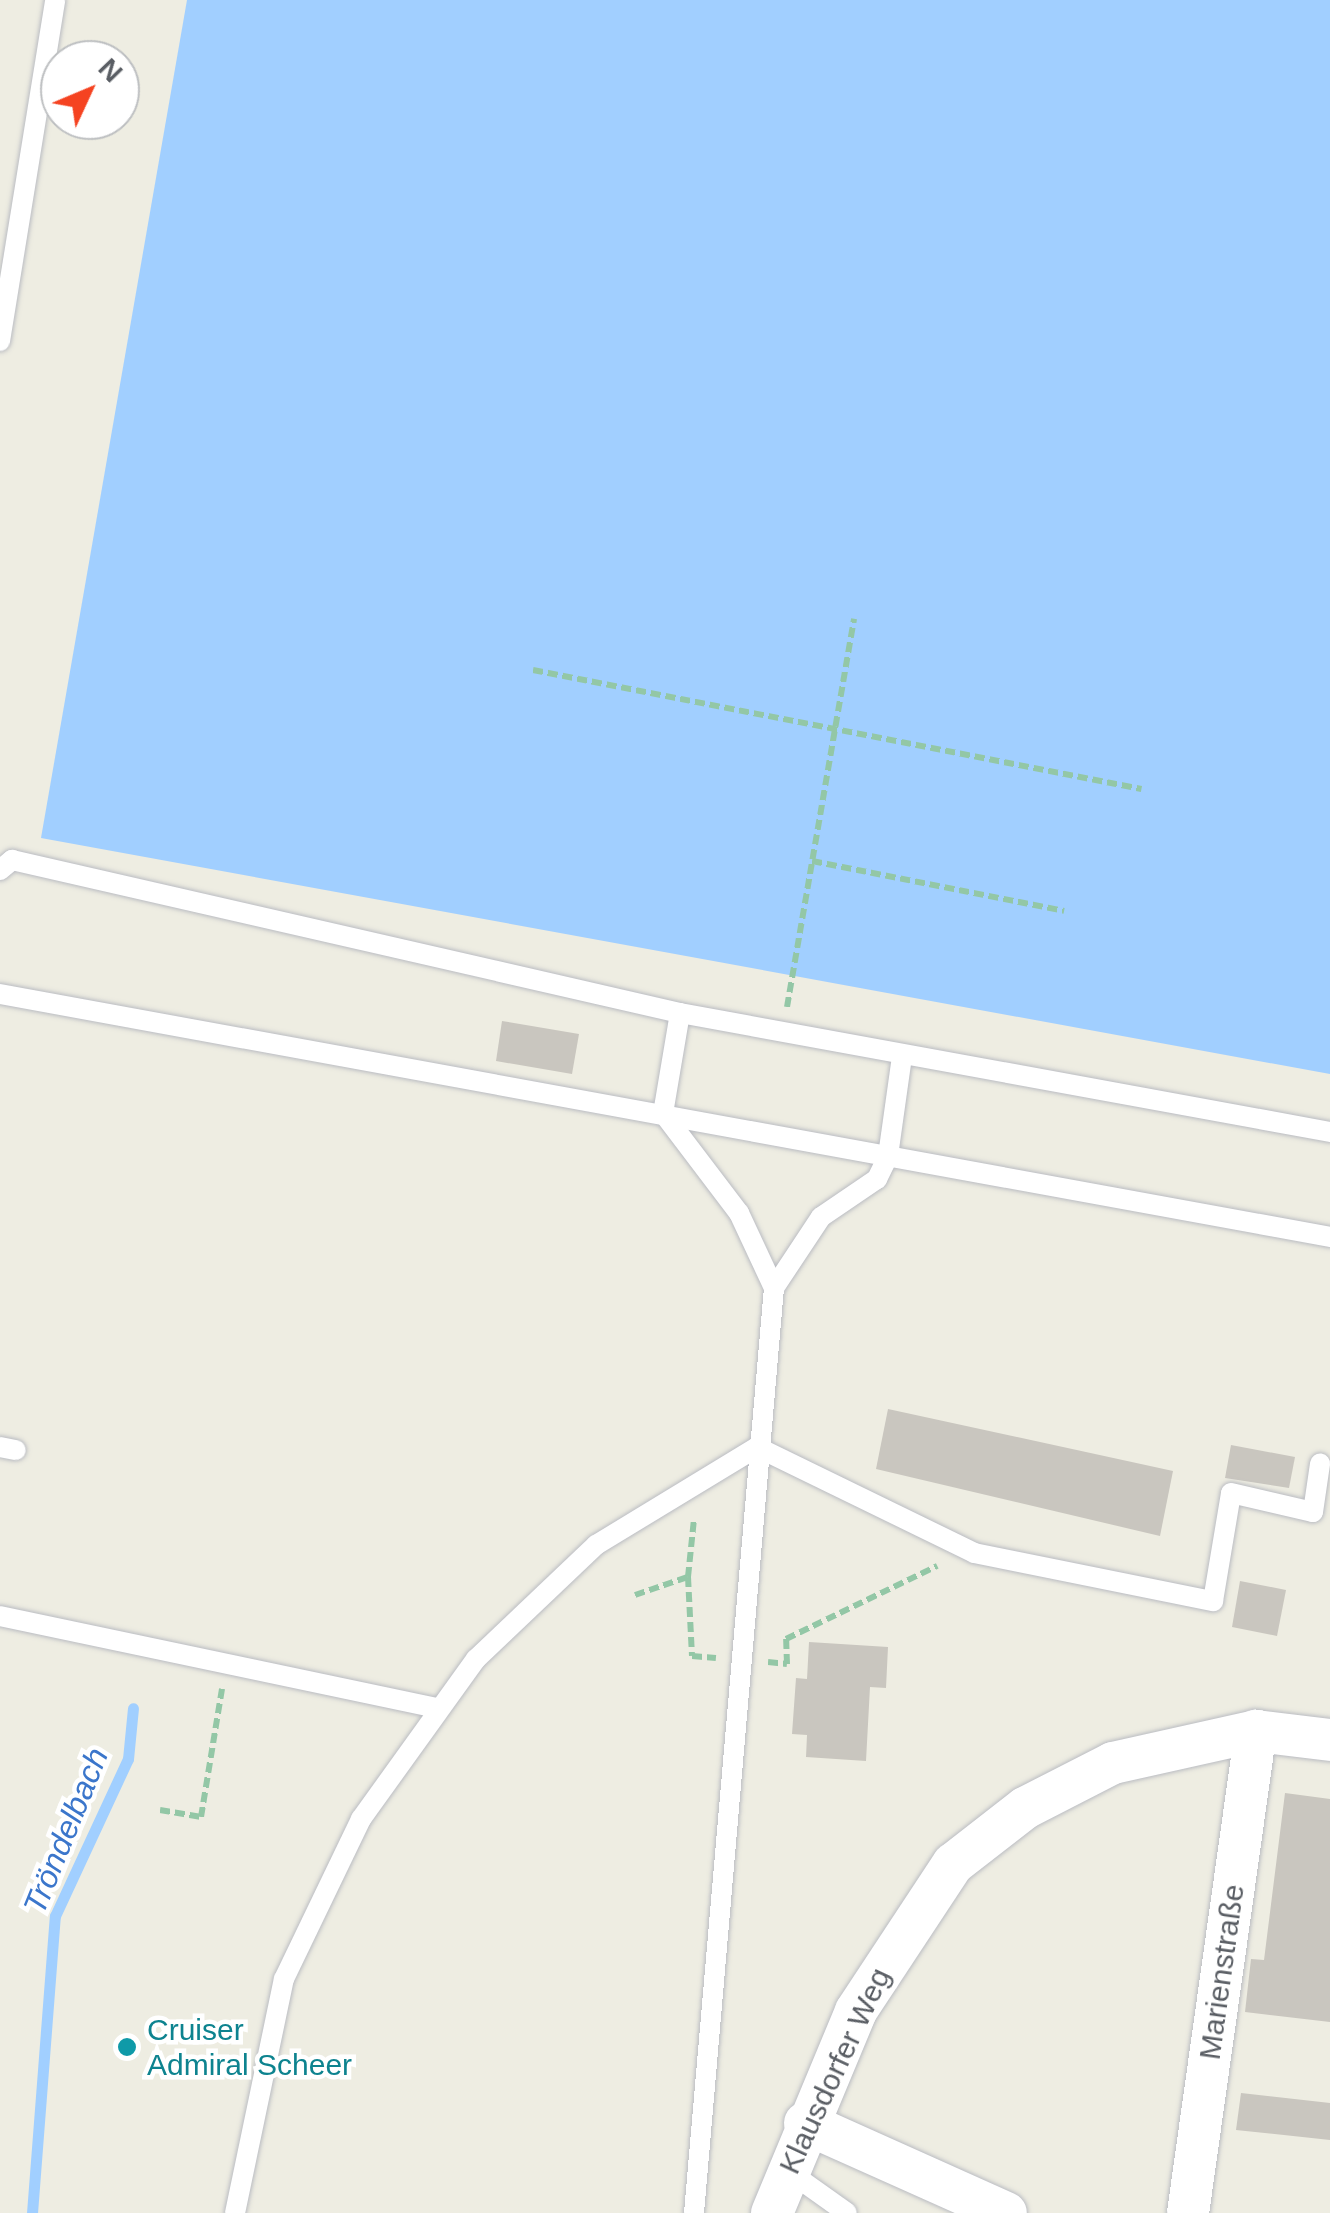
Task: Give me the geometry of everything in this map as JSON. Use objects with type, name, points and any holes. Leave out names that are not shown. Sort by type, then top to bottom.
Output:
[{"type":"street","name":"Klausdorfer Weg","points":[[772,2213],[805,2122],[856,2011],[953,1864],[1025,1808],[1113,1763],[1256,1731],[1330,1740]]},
{"type":"street","name":"Marienstraße","points":[[1188,2213],[1256,1731]]},
{"type":"street","points":[[805,2122],[1006,2213]]},
{"type":"lane","points":[[0,341],[55,0]]},
{"type":"lane","points":[[0,870],[12,860],[680,1013],[1330,1132]]},
{"type":"lane","points":[[0,994],[1330,1237]]},
{"type":"lane","points":[[680,1013],[663,1114],[739,1213],[774,1288]]},
{"type":"lane","points":[[694,2213],[756,1447],[774,1288],[821,1218],[877,1179],[888,1156],[902,1056]]},
{"type":"lane","points":[[235,2213],[284,1980],[361,1819],[436,1708],[596,1545],[756,1447]]},
{"type":"lane","points":[[756,1447],[974,1553],[1212,1602],[1231,1493],[1313,1512],[1320,1464]]},
{"type":"lane","points":[[0,1616],[436,1708]]},
{"type":"lane","points":[[786,2170],[846,2213]]},
{"type":"path","points":[[785,1034],[832,731],[854,620]]},
{"type":"path","points":[[533,670],[1141,788]]},
{"type":"path","points":[[812,861],[1064,911]]},
{"type":"path","points":[[696,1484],[688,1578],[692,1656],[787,1664],[786,1639],[974,1553]]},
{"type":"path","points":[[635,1595],[688,1578]]},
{"type":"path","points":[[160,1810],[201,1817],[226,1662]]},
{"type":"water","points":[[187,0],[1330,0],[1330,1074],[41,838]]},
{"type":"building","points":[[502,1021],[579,1034],[572,1074],[496,1061]]},
{"type":"building","points":[[888,1409],[1173,1471],[1160,1536],[876,1469]]},
{"type":"building","points":[[1231,1445],[1295,1457],[1289,1488],[1225,1478]]},
{"type":"building","points":[[1240,1581],[1286,1590],[1277,1636],[1232,1627]]},
{"type":"building","points":[[809,1642],[888,1647],[886,1688],[870,1687],[866,1761],[806,1757],[807,1735],[792,1734],[796,1678],[807,1679]]},
{"type":"building","points":[[1285,1793],[1330,1799],[1330,2022],[1245,2012],[1251,1959],[1264,1960]]},
{"type":"building","points":[[1241,2093],[1330,2103],[1330,2140],[1236,2130]]},
{"type":"waterway","name":"Tröndelbach","points":[[32,2213],[55,1916],[128,1759],[133,1708]]},
{"type":"place","name":"Cruiser Admiral Scheer","points":[[127,2047]]}]
